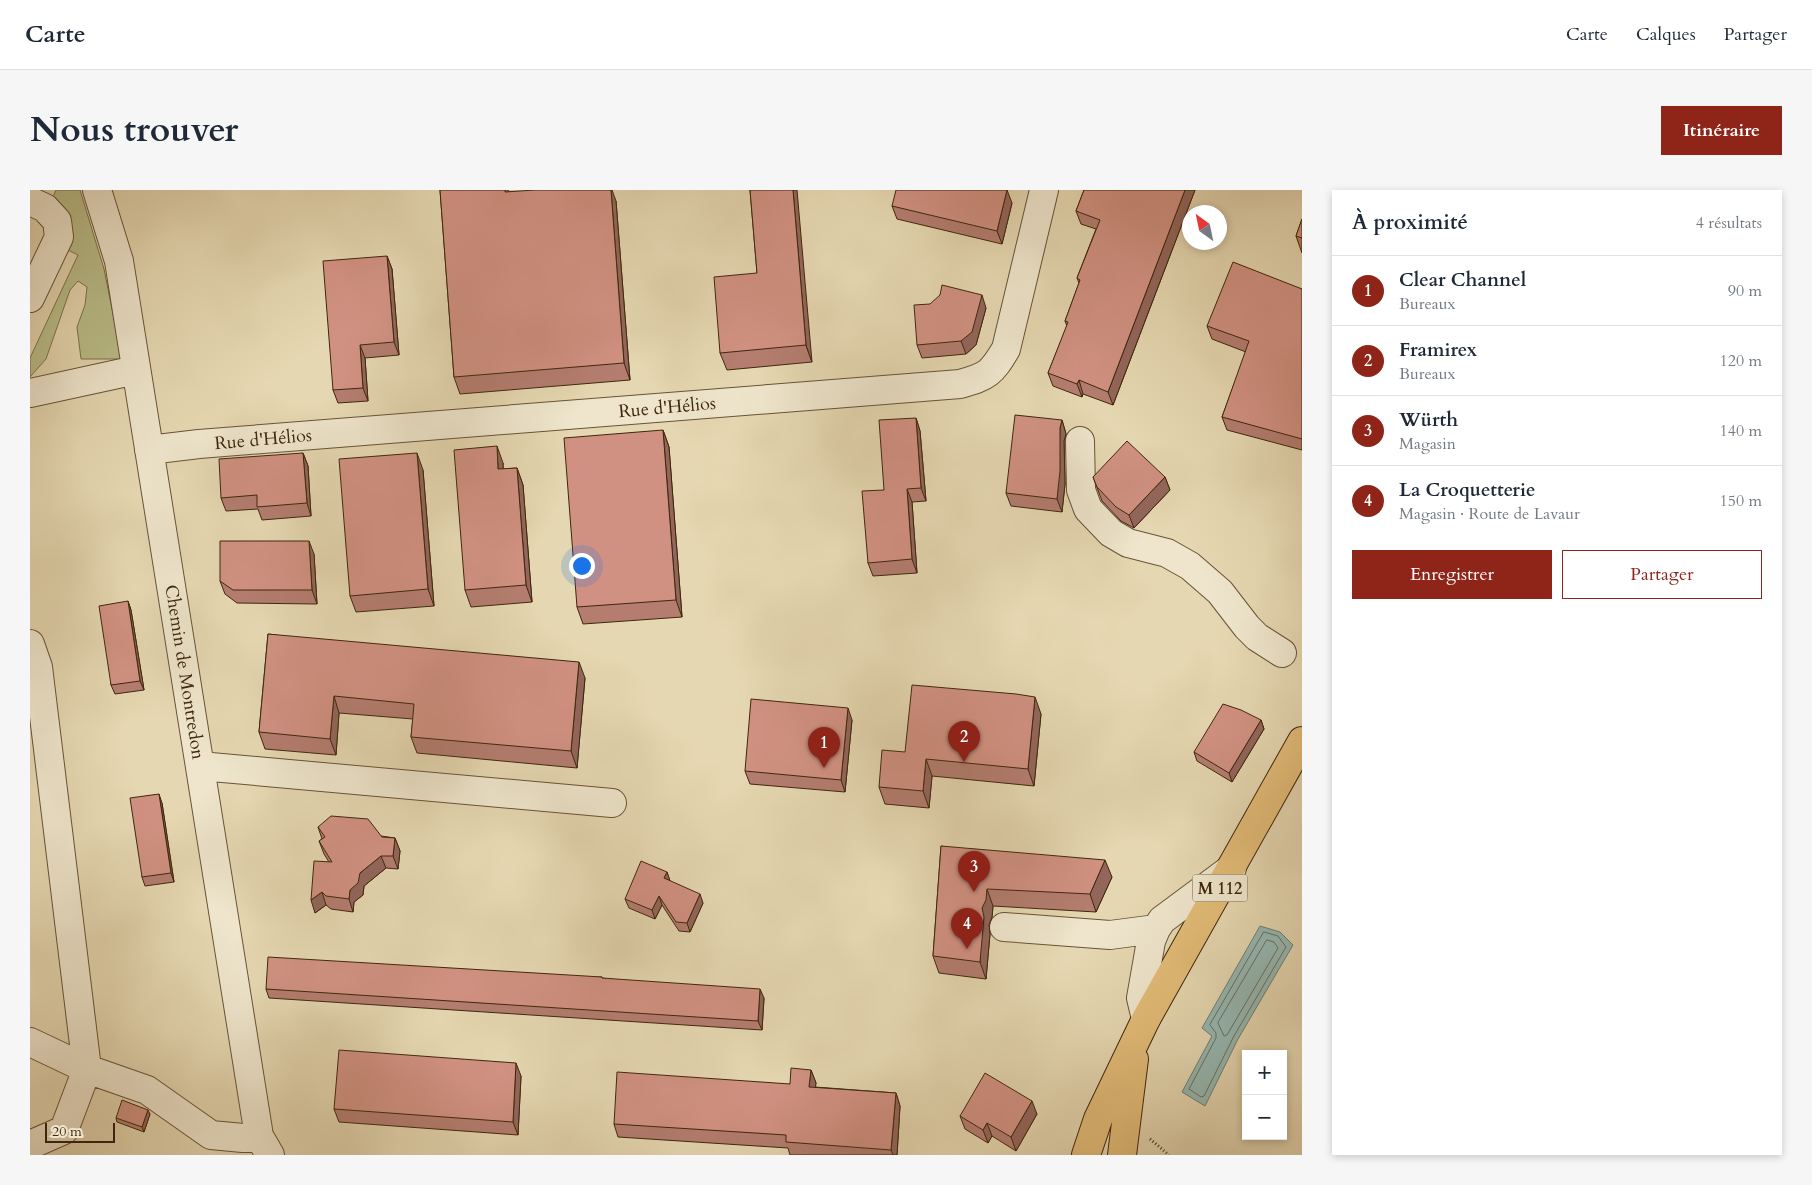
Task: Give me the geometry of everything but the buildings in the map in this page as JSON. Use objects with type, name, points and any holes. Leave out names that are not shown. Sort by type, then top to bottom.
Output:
[{"type":"main road","name":"M 112","points":[[1086,1155],[1098,1119],[1142,1027],[1302,741]]},
{"type":"main road","name":"M 112","points":[[1122,1155],[1142,1027]]},
{"type":"street","name":"Chemin de Montredon","points":[[97,190],[120,260],[200,766],[264,1146]]},
{"type":"street","name":"Rue d'Hélios","points":[[149,450],[199,444],[960,384],[981,378],[996,367],[1006,349],[1044,190]]},
{"type":"street","points":[[30,201],[44,208],[56,221],[59,237],[30,298]]},
{"type":"street","points":[[30,393],[136,370]]},
{"type":"street","points":[[1080,441],[1081,490],[1088,509],[1110,533],[1128,543],[1167,553],[1190,566],[1220,592],[1247,627],[1282,653]]},
{"type":"street","points":[[30,644],[38,667],[87,1069],[64,1130],[30,1145]]},
{"type":"street","points":[[200,766],[612,803]]},
{"type":"street","points":[[1142,1027],[1141,998],[1151,941],[1156,929],[1162,920],[1232,868]]},
{"type":"street","points":[[1004,927],[1110,935],[1156,929]]},
{"type":"street","points":[[30,1042],[87,1069],[147,1090],[211,1135],[243,1138],[264,1146]]},
{"type":"green space","points":[[56,190],[80,190],[104,269],[122,359],[81,359],[77,327],[85,305],[87,287],[78,281],[70,290],[46,359],[30,377],[30,358],[78,255],[64,248],[51,202]]},
{"type":"water","points":[[1260,926],[1280,932],[1293,945],[1238,1039],[1205,1106],[1182,1092],[1212,1036],[1202,1028]]},
{"type":"place","name":"Framirex","points":[[964,762]]},
{"type":"place","name":"Clear Channel","points":[[824,768]]},
{"type":"place","name":"Würth","points":[[974,892]]},
{"type":"place","name":"La Croquetterie","points":[[967,949]]}]
